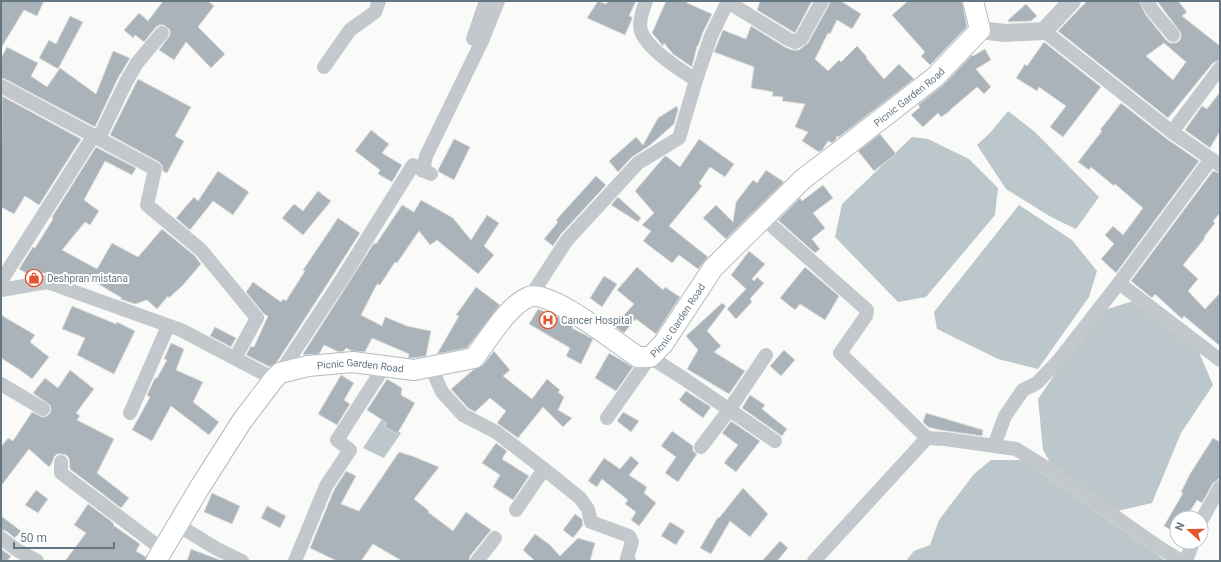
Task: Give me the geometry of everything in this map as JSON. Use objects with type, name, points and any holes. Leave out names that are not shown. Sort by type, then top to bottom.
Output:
[{"type":"main road","points":[[973,1],[980,30]]},
{"type":"main road","name":"Picnic Garden Road","points":[[277,376],[308,366],[353,362],[414,370],[474,358],[509,311],[530,297],[545,298],[570,310],[638,357],[650,357],[663,344],[713,268],[763,218],[803,179],[935,77],[980,30]]},
{"type":"main road","points":[[159,555],[242,421],[277,376]]},
{"type":"street","points":[[324,67],[350,30],[375,12],[379,1]]},
{"type":"street","points":[[1,290],[47,282],[181,330],[235,358],[277,376],[342,279],[422,170],[476,33],[486,1]]},
{"type":"street","points":[[422,170],[426,156],[482,41],[498,1]]},
{"type":"street","points":[[646,1],[641,12],[640,30],[648,43],[669,62],[696,80]]},
{"type":"street","points":[[530,297],[567,240],[638,163],[679,138],[711,36],[728,1],[788,40],[795,42],[801,39],[822,1]]},
{"type":"street","points":[[980,30],[1005,34],[1044,31],[1072,1]]},
{"type":"street","points":[[1147,1],[1153,11],[1173,34]]},
{"type":"street","points":[[994,446],[1005,416],[1023,390],[1037,383],[1059,360],[1215,162],[1172,132],[1044,31]]},
{"type":"street","points":[[1,281],[96,137],[137,63],[162,33]]},
{"type":"street","points":[[1172,132],[1220,68]]},
{"type":"street","points":[[1,86],[155,169],[147,205],[201,250],[257,318],[235,358]]},
{"type":"street","points":[[763,218],[867,310],[866,316],[840,353],[927,438],[1016,449],[1181,561]]},
{"type":"street","points":[[1119,283],[1220,360]]},
{"type":"street","points":[[130,413],[168,326]]},
{"type":"street","points":[[701,447],[729,410],[766,354]]},
{"type":"street","points":[[607,418],[650,357],[775,441]]},
{"type":"street","points":[[295,561],[326,486],[350,450],[337,440],[384,366]]},
{"type":"street","points":[[431,367],[442,392],[463,415],[496,432],[580,498],[588,509],[591,522],[629,536],[632,542],[627,558],[629,561]]},
{"type":"street","points":[[1,384],[43,409]]},
{"type":"street","points":[[814,561],[927,438]]},
{"type":"street","points":[[61,462],[61,473],[159,555]]},
{"type":"street","points":[[516,510],[544,469]]},
{"type":"street","points":[[1207,510],[1220,487]]},
{"type":"street","points":[[178,525],[216,549],[238,560]]},
{"type":"street","points":[[1,538],[17,550],[37,561]]},
{"type":"street","points":[[477,561],[494,538]]},
{"type":"street","points":[[1186,561],[1190,550]]},
{"type":"shaded area","points":[[1008,111],[1035,132],[1099,197],[1076,229],[1051,217],[1006,189],[977,145],[990,133]]},
{"type":"shaded area","points":[[912,137],[928,139],[969,159],[998,188],[995,215],[926,297],[898,302],[835,237],[842,204]]},
{"type":"shaded area","points":[[1019,205],[1072,240],[1097,271],[1089,297],[1038,369],[998,359],[937,329],[934,312]]},
{"type":"shaded area","points":[[1133,301],[1198,350],[1213,385],[1181,433],[1152,503],[1113,512],[1052,466],[1043,450],[1038,399],[1098,312]]},
{"type":"shaded area","points":[[382,419],[401,433],[384,458],[363,448]]},
{"type":"shaded area","points":[[991,460],[1023,460],[1166,561],[906,561],[914,551],[930,545],[939,520],[974,474]]},
{"type":"building","points":[[1,1],[44,1],[37,16],[24,10],[1,48]]},
{"type":"building","points":[[163,1],[208,1],[214,6],[198,27],[225,54],[211,68],[186,42],[174,60],[159,50],[170,35],[170,30],[164,25],[159,25],[156,27],[144,42],[135,35],[133,38],[124,30],[139,13],[148,21]]},
{"type":"building","points":[[598,1],[606,4],[608,1],[636,1],[629,16],[632,17],[632,19],[625,35],[587,18]]},
{"type":"building","points":[[666,1],[688,1],[687,3],[712,14],[697,46],[692,67],[673,54],[664,43],[663,46],[652,33]]},
{"type":"building","points":[[760,1],[812,1],[795,33],[757,10]]},
{"type":"building","points":[[830,1],[841,1],[861,14],[852,29],[837,20],[830,34],[828,33],[815,59],[828,71],[839,60],[841,62],[857,46],[884,79],[899,64],[914,79],[839,137],[837,136],[832,143],[828,141],[819,152],[802,141],[808,132],[795,127],[805,104],[782,101],[783,97],[772,96],[773,92],[751,88],[754,67],[714,52],[723,30],[746,39],[751,26],[785,47],[792,50],[799,50],[808,43]]},
{"type":"building","points":[[908,1],[962,1],[967,27],[930,65],[921,56],[925,52],[892,15]]},
{"type":"building","points":[[1087,1],[1139,1],[1146,15],[1166,40],[1170,43],[1178,42],[1181,38],[1181,33],[1157,1],[1178,1],[1187,12],[1182,16],[1220,46],[1220,60],[1213,63],[1168,118],[1058,31]],"holes":[[[1164,43],[1186,62],[1173,80],[1146,56]]]},
{"type":"building","points":[[1026,4],[1037,16],[1031,21],[1009,22],[1008,20]]},
{"type":"building","points":[[70,16],[83,22],[58,69],[39,58],[49,40],[56,44]]},
{"type":"building","points":[[1044,42],[1101,87],[1063,137],[1050,127],[1066,106],[1039,87],[1037,91],[1016,78],[1025,64],[1027,66]]},
{"type":"building","points":[[7,47],[38,63],[31,76],[47,87],[60,68],[96,94],[113,51],[130,58],[118,78],[95,127],[1,78],[1,58]]},
{"type":"building","points":[[985,49],[991,60],[976,69],[991,87],[984,94],[977,87],[950,111],[941,117],[938,113],[923,127],[911,115],[920,107],[918,105],[943,85],[972,55],[973,56]]},
{"type":"building","points":[[138,79],[191,107],[175,136],[184,141],[167,173],[163,171],[162,165],[159,162],[110,135]]},
{"type":"building","points":[[1220,92],[1220,131],[1210,148],[1185,130],[1202,106],[1207,109]]},
{"type":"building","points":[[2,96],[81,139],[39,205],[25,196],[14,214],[1,207]]},
{"type":"building","points":[[1121,103],[1167,139],[1199,161],[1116,273],[1101,259],[1114,244],[1105,235],[1113,226],[1123,235],[1143,208],[1115,184],[1114,186],[1091,167],[1089,170],[1078,162]]},
{"type":"building","points":[[677,106],[678,110],[674,124],[649,146],[632,157],[618,172],[609,161],[636,137],[643,145],[658,118]]},
{"type":"building","points":[[371,130],[389,144],[382,153],[402,165],[392,182],[378,174],[380,170],[355,151]]},
{"type":"building","points":[[880,134],[896,154],[874,171],[858,151]]},
{"type":"building","points":[[454,139],[470,147],[454,180],[438,170]]},
{"type":"building","points":[[699,139],[734,164],[725,177],[710,167],[699,183],[702,186],[669,226],[708,257],[698,269],[679,255],[672,263],[643,241],[651,231],[642,225],[654,213],[635,191],[664,157],[666,156],[680,167]]},
{"type":"building","points":[[96,147],[136,168],[132,175],[105,161],[84,200],[99,211],[90,225],[85,222],[62,250],[97,269],[112,243],[138,257],[162,229],[195,256],[201,264],[183,285],[169,298],[168,296],[157,309],[147,300],[135,304],[120,299],[122,298],[83,275],[78,284],[44,273],[31,276],[19,269],[33,247],[35,248],[53,219],[52,217]]},
{"type":"building","points":[[766,170],[784,182],[726,239],[703,218],[716,205],[733,222],[736,202],[753,180],[757,183]]},
{"type":"building","points":[[218,171],[249,192],[233,215],[213,201],[190,230],[176,218],[194,197],[198,201]]},
{"type":"building","points":[[1213,171],[1220,173],[1220,213],[1213,221],[1215,223],[1204,237],[1205,238],[1183,265],[1198,279],[1188,291],[1205,309],[1220,293],[1220,346],[1184,316],[1182,319],[1155,294],[1152,298],[1131,281]]},
{"type":"building","points":[[596,176],[606,185],[561,234],[553,246],[544,239],[558,222],[556,220]]},
{"type":"building","points":[[823,185],[833,198],[813,213],[825,228],[812,239],[820,249],[815,253],[778,220],[800,198],[802,201]]},
{"type":"building","points":[[318,191],[331,201],[303,235],[282,218],[294,204],[303,211]]},
{"type":"building","points":[[618,197],[641,218],[638,222],[611,205]]},
{"type":"building","points":[[421,200],[453,218],[471,240],[487,215],[499,223],[484,246],[494,255],[478,274],[437,240],[430,245],[419,231],[397,263],[395,262],[380,285],[377,284],[361,315],[382,326],[385,317],[407,326],[431,331],[426,356],[408,358],[409,354],[372,338],[365,352],[352,351],[346,348],[344,351],[339,352],[324,345],[319,354],[303,354],[374,243],[376,244],[402,205],[414,212]]},
{"type":"building","points":[[338,218],[360,233],[277,362],[270,367],[246,355],[251,346],[254,347],[268,316],[264,314],[246,292],[253,282],[281,302],[283,299],[286,301],[305,271],[303,270]]},
{"type":"building","points":[[749,251],[765,264],[752,279],[754,281],[757,277],[764,283],[750,299],[752,302],[736,319],[727,309],[746,289],[731,275]]},
{"type":"building","points":[[637,267],[663,290],[665,287],[680,297],[656,334],[636,319],[624,333],[614,326],[634,304],[617,290]]},
{"type":"building","points":[[805,267],[839,296],[825,320],[800,304],[795,310],[780,298]]},
{"type":"building","points":[[604,276],[617,284],[602,307],[590,298]]},
{"type":"building","points":[[476,287],[500,305],[467,348],[437,354],[459,316],[456,315]]},
{"type":"building","points":[[722,303],[726,306],[707,331],[721,346],[714,352],[745,371],[729,394],[687,369],[698,350],[686,336]]},
{"type":"building","points":[[72,306],[116,324],[117,322],[135,331],[114,374],[77,355],[85,338],[62,329]]},
{"type":"building","points":[[538,309],[560,318],[573,326],[572,328],[593,339],[581,364],[566,356],[570,348],[529,324]]},
{"type":"building","points":[[1,315],[35,335],[30,342],[49,357],[32,379],[1,358]]},
{"type":"building","points":[[215,327],[236,338],[231,347],[210,336]]},
{"type":"building","points":[[171,343],[184,349],[176,370],[203,382],[193,402],[219,422],[209,435],[171,406],[152,441],[132,430],[150,397],[147,395],[155,378],[157,378],[167,360],[164,359]]},
{"type":"building","points":[[784,350],[795,360],[781,376],[770,366]]},
{"type":"building","points":[[494,351],[510,370],[503,376],[532,399],[547,379],[560,390],[558,392],[564,397],[558,410],[572,418],[563,427],[543,407],[518,438],[497,423],[506,411],[490,398],[475,412],[468,408],[451,389],[473,370],[483,365]]},
{"type":"building","points":[[609,353],[633,367],[616,391],[595,378]]},
{"type":"building","points":[[70,370],[94,389],[76,413],[80,416],[77,420],[114,439],[97,473],[129,498],[121,508],[70,469],[69,458],[66,455],[61,454],[57,454],[54,457],[49,467],[29,449],[1,486],[1,447],[8,438],[13,441],[32,412],[42,417],[47,416],[50,413],[50,405],[33,393],[45,378],[58,388]]},
{"type":"building","points":[[341,375],[354,383],[344,400],[350,404],[337,425],[318,414]]},
{"type":"building","points":[[387,379],[402,388],[401,395],[415,403],[397,434],[385,427],[387,423],[367,410]]},
{"type":"building","points":[[686,391],[711,407],[703,418],[679,400]]},
{"type":"building","points":[[750,395],[765,405],[762,409],[787,429],[782,436],[742,408]]},
{"type":"building","points":[[623,412],[639,421],[631,432],[617,421]]},
{"type":"building","points":[[926,413],[983,430],[982,436],[928,427],[923,422]]},
{"type":"building","points":[[731,421],[760,441],[736,472],[724,463],[738,445],[722,433]]},
{"type":"building","points":[[672,431],[693,446],[693,451],[697,454],[678,482],[665,473],[676,457],[661,446]]},
{"type":"building","points":[[1213,438],[1220,442],[1220,478],[1213,483],[1202,503],[1197,500],[1191,510],[1173,510],[1183,493],[1181,492],[1190,474]]},
{"type":"building","points":[[496,443],[507,451],[502,459],[529,476],[513,500],[493,487],[500,475],[482,463]]},
{"type":"building","points":[[399,452],[439,467],[414,499],[429,511],[428,512],[453,531],[466,512],[491,530],[470,556],[469,561],[402,561],[373,544],[361,561],[337,561],[310,548],[334,490],[346,471],[356,476],[341,504],[359,511]]},
{"type":"building","points":[[631,456],[639,463],[629,475],[647,487],[644,493],[656,503],[639,526],[631,520],[636,512],[625,504],[628,500],[602,479],[597,487],[588,481],[604,458],[620,469]]},
{"type":"building","points":[[743,488],[768,514],[750,537],[730,521],[711,554],[700,548],[718,517],[719,518]]},
{"type":"building","points":[[36,490],[48,499],[38,513],[25,505]]},
{"type":"building","points":[[212,493],[240,506],[232,524],[204,512]]},
{"type":"building","points":[[88,504],[111,521],[114,524],[113,525],[140,544],[136,551],[146,557],[145,561],[65,561],[86,533],[74,525]]},
{"type":"building","points":[[267,506],[286,516],[280,528],[261,518]]},
{"type":"building","points":[[575,514],[582,519],[583,525],[573,538],[563,530]]},
{"type":"building","points":[[1,516],[21,531],[15,538],[6,531],[1,530]]},
{"type":"building","points":[[1169,517],[1169,529],[1164,526]]},
{"type":"building","points":[[670,522],[685,531],[676,545],[661,536]]},
{"type":"building","points":[[535,534],[550,545],[560,556],[578,538],[595,543],[590,561],[535,561],[523,550]]},
{"type":"building","points":[[780,541],[788,548],[777,561],[762,561]]},
{"type":"building","points":[[1,549],[11,556],[7,561],[1,561]]},
{"type":"building","points":[[191,549],[220,560],[220,561],[187,561]]},
{"type":"place","name":"Deshpran mistana","points":[[34,278]]},
{"type":"place","name":"Cancer Hospital","points":[[548,320]]}]
